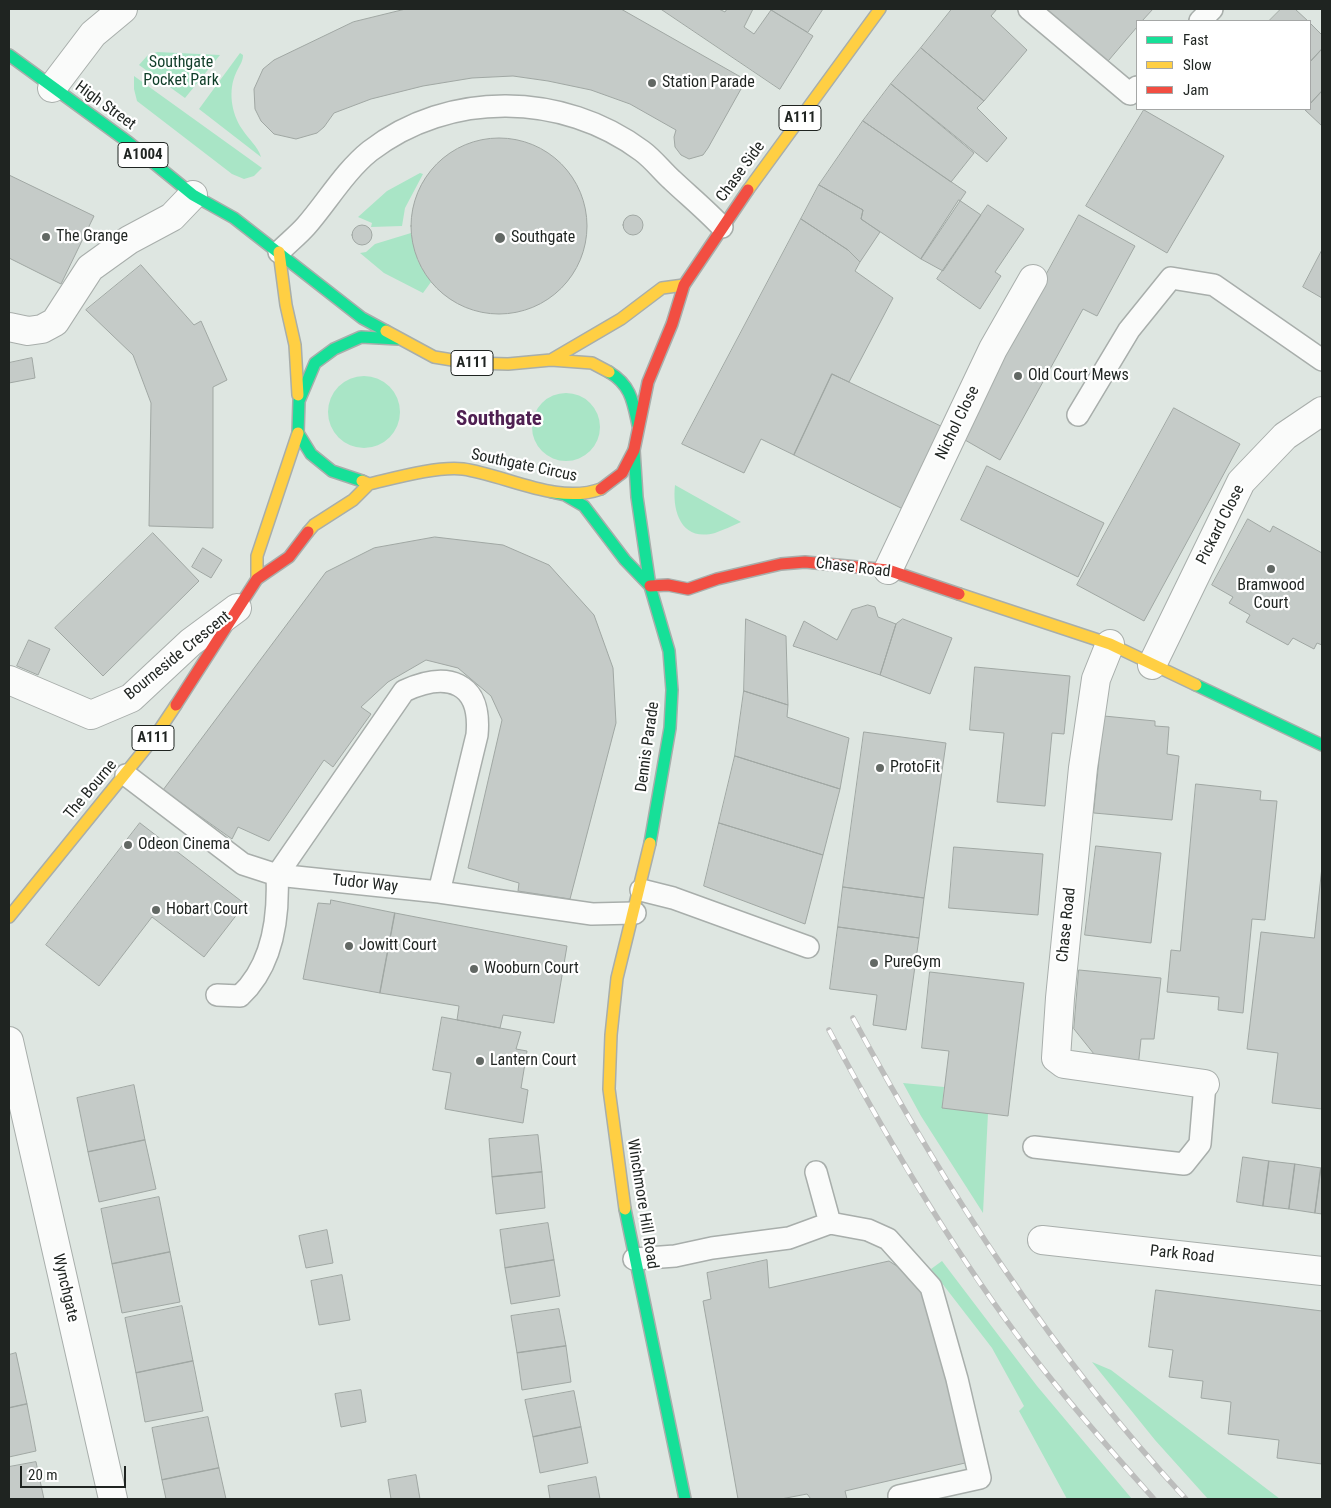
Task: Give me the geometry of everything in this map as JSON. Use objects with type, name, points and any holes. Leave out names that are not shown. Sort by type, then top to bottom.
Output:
[{"type":"main road","name":"Chase Side","points":[[639,429],[648,382],[672,324],[684,285],[722,227],[880,9]]},
{"type":"main road","name":"High Street","points":[[9,55],[128,142],[193,195],[234,218],[362,318],[398,339]]},
{"type":"main road","points":[[279,252],[286,306],[295,345],[299,401]]},
{"type":"main road","name":"A111","points":[[551,360],[621,319],[662,288],[684,285]]},
{"type":"main road","name":"Southgate Circus","points":[[298,433],[299,401],[315,363],[334,349],[361,337],[398,339],[434,358],[460,362],[508,364],[551,360],[592,363],[615,376],[632,395],[639,429],[634,450],[622,473],[600,490],[580,495],[525,486],[462,469],[416,473],[369,484]]},
{"type":"main road","points":[[298,433],[311,454],[332,471],[369,484]]},
{"type":"main road","name":"A111","points":[[258,579],[257,556],[298,433]]},
{"type":"main road","name":"Dennis Parade","points":[[634,450],[637,498],[650,586],[669,651],[671,699],[670,728],[635,913]]},
{"type":"main road","name":"The Bourne","points":[[9,917],[126,775],[197,675],[258,579],[288,557],[314,525],[353,500],[369,484]]},
{"type":"main road","name":"Dennis Parade","points":[[525,486],[565,495],[584,506],[619,554],[650,586]]},
{"type":"main road","name":"Chase Road","points":[[650,586],[668,585],[688,590],[749,571],[781,564],[805,562],[888,570],[1110,644],[1322,745]]},
{"type":"main road","name":"Winchmore Hill Road","points":[[635,913],[617,978],[611,1035],[609,1089],[621,1183],[634,1259],[685,1499]]},
{"type":"street","points":[[52,88],[93,34],[108,19],[123,9]]},
{"type":"street","points":[[9,327],[35,330],[42,329],[55,322],[90,268],[129,240],[172,217],[193,195]]},
{"type":"street","name":"Nichol Close","points":[[888,570],[993,349],[1033,279]]},
{"type":"street","name":"Pickard Close","points":[[1152,665],[1241,482],[1285,436],[1322,411]]},
{"type":"street","name":"Bourneside Crescent","points":[[9,680],[91,716],[131,698],[191,642],[238,608]]},
{"type":"street","name":"Chase Road","points":[[1110,644],[1096,679],[1083,768],[1060,998],[1056,1058],[1064,1064],[1205,1084]]},
{"type":"street","name":"Wynchgate","points":[[9,1042],[12,1077],[113,1499]]},
{"type":"street","name":"Park Road","points":[[1042,1240],[1322,1271]]},
{"type":"lane","points":[[1029,9],[1130,94],[1136,88]]},
{"type":"lane","points":[[1201,20],[1212,9]]},
{"type":"lane","points":[[279,252],[305,227],[369,152],[389,138],[422,120],[449,111],[491,105],[534,107],[566,114],[606,130],[642,151],[722,227]]},
{"type":"lane","points":[[1078,415],[1129,330],[1171,278],[1214,285],[1322,360]]},
{"type":"lane","points":[[217,995],[240,996],[260,974],[268,958],[278,899],[277,875],[404,691],[422,682],[438,680],[454,681],[474,703],[479,719],[477,735],[439,892]]},
{"type":"lane","name":"Tudor Way","points":[[126,775],[243,864],[277,875],[439,892],[592,914],[635,913]]},
{"type":"lane","points":[[640,890],[673,898],[808,947]]},
{"type":"lane","points":[[1034,1146],[1184,1164],[1200,1144],[1205,1084]]},
{"type":"lane","points":[[816,1172],[830,1224]]},
{"type":"lane","points":[[634,1259],[675,1256],[712,1248],[789,1238],[830,1224],[868,1230],[888,1239],[931,1287],[957,1379],[980,1478],[899,1496]]},
{"type":"green space","name":"Southgate Pocket Park","points":[[157,52],[220,55],[185,98],[139,65],[147,56]]},
{"type":"green space","name":"Southgate Pocket Park","points":[[240,53],[243,55],[242,60],[236,73],[231,94],[233,109],[238,123],[258,149],[261,157],[199,109]]},
{"type":"green space","name":"Southgate Pocket Park","points":[[134,76],[262,168],[254,176],[244,179],[232,174],[137,101],[134,89]]},
{"type":"green space","points":[[420,173],[423,174],[405,208],[402,226],[371,227],[372,223],[358,217],[387,191]]},
{"type":"green space","points":[[411,233],[418,261],[431,282],[423,293],[384,273],[360,253],[366,252],[375,244]]},
{"type":"green space","points":[[364,376],[384,382],[394,392],[400,412],[394,432],[384,442],[364,448],[344,442],[334,432],[328,412],[334,392],[344,382]]},
{"type":"green space","points":[[566,393],[579,396],[590,403],[597,414],[600,427],[597,440],[590,451],[579,458],[566,461],[553,458],[542,451],[535,440],[532,427],[535,414],[542,403],[553,396]]},
{"type":"green space","points":[[675,485],[741,522],[715,533],[703,535],[694,533],[687,529],[677,514],[674,495]]},
{"type":"green space","points":[[903,1083],[944,1087],[942,1108],[988,1113],[983,1213],[921,1116]]},
{"type":"green space","points":[[942,1261],[1037,1386],[1132,1499],[1067,1499],[1019,1411],[1024,1406],[992,1348],[931,1269]]},
{"type":"green space","points":[[1092,1362],[1111,1370],[1280,1499],[1208,1499],[1155,1440]]},
{"type":"building","name":"Station Parade","points":[[406,9],[621,9],[746,80],[703,155],[689,159],[681,155],[675,147],[674,137],[676,130],[630,104],[591,90],[513,76],[472,78],[423,86],[371,99],[334,113],[317,133],[296,139],[274,134],[261,121],[255,109],[254,89],[263,69],[274,60],[353,22]]},
{"type":"building","points":[[661,9],[719,9],[725,12],[727,9],[753,9],[744,27],[754,34],[771,10],[813,36],[780,89]]},
{"type":"building","points":[[770,9],[823,9],[808,32]]},
{"type":"building","points":[[952,9],[997,9],[991,16],[1027,50],[984,101],[921,48]]},
{"type":"building","points":[[1033,9],[1153,9],[1143,20],[1136,20],[1136,28],[1103,67]]},
{"type":"building","points":[[1281,9],[1295,9],[1307,20],[1270,20]]},
{"type":"building","points":[[1311,24],[1322,35],[1322,49],[1311,61]]},
{"type":"building","points":[[921,48],[984,101],[977,108],[1007,138],[987,162],[891,84]]},
{"type":"building","points":[[1322,49],[1322,91],[1311,103],[1311,61]]},
{"type":"building","points":[[891,84],[974,153],[951,182],[863,121]]},
{"type":"building","points":[[1322,91],[1322,126],[1305,110],[1311,110],[1311,103]]},
{"type":"building","points":[[1144,110],[1224,156],[1167,253],[1086,206]]},
{"type":"building","points":[[863,121],[966,192],[921,259],[861,219],[863,210],[819,185]]},
{"type":"building","points":[[499,138],[533,145],[555,158],[567,170],[580,192],[587,226],[580,260],[567,282],[555,294],[533,307],[499,314],[465,307],[443,294],[431,282],[418,260],[411,226],[418,192],[431,170],[443,158],[465,145]]},
{"type":"building","name":"The Grange","points":[[9,175],[94,216],[61,284],[9,258]]},
{"type":"building","points":[[819,185],[863,210],[861,219],[880,232],[860,262],[848,250],[801,219]]},
{"type":"building","points":[[959,200],[981,215],[943,271],[921,259]]},
{"type":"building","points":[[988,205],[1024,229],[995,272],[1001,276],[980,309],[937,279]]},
{"type":"building","points":[[629,215],[637,215],[643,221],[643,229],[637,235],[629,235],[623,229],[623,221]]},
{"type":"building","name":"Old Court Mews","points":[[1079,215],[1135,246],[1097,316],[1083,309],[1000,460],[958,436]]},
{"type":"building","points":[[801,219],[848,250],[860,262],[855,271],[893,298],[849,382],[832,374],[794,455],[761,439],[744,473],[682,444]]},
{"type":"building","points":[[358,225],[366,225],[372,231],[372,239],[366,245],[358,245],[352,239],[352,231]]},
{"type":"building","points":[[1322,250],[1322,298],[1303,287]]},
{"type":"building","points":[[141,265],[194,325],[201,321],[227,380],[213,387],[213,528],[149,526],[151,403],[133,355],[86,310]]},
{"type":"building","points":[[32,358],[35,378],[9,383],[9,363]]},
{"type":"building","points":[[832,374],[947,429],[907,511],[794,455]]},
{"type":"building","points":[[1174,408],[1240,444],[1144,621],[1077,585]]},
{"type":"building","points":[[987,466],[1104,523],[1078,577],[961,520]]},
{"type":"building","name":"Bramwood Court","points":[[1248,519],[1270,532],[1273,526],[1322,553],[1322,645],[1317,643],[1314,649],[1293,638],[1288,645],[1246,622],[1250,615],[1229,603],[1233,597],[1212,585]]},
{"type":"building","points":[[153,533],[199,581],[103,676],[55,628]]},
{"type":"building","points":[[435,537],[503,545],[549,565],[594,615],[613,668],[616,723],[570,899],[518,891],[519,883],[468,868],[502,720],[491,696],[458,668],[426,660],[388,682],[361,707],[371,714],[333,767],[324,760],[269,841],[238,827],[232,839],[163,790],[326,572],[374,548]]},
{"type":"building","points":[[203,548],[222,560],[211,578],[192,567]]},
{"type":"building","points":[[868,605],[875,607],[878,617],[896,624],[880,675],[793,646],[804,621],[837,640],[852,610]]},
{"type":"building","points":[[746,619],[786,636],[788,705],[744,691]]},
{"type":"building","points":[[903,619],[952,638],[930,694],[880,675],[896,624]]},
{"type":"building","points":[[29,640],[50,649],[38,675],[17,666]]},
{"type":"building","points":[[975,667],[1070,676],[1064,734],[1052,733],[1045,806],[997,802],[1004,733],[970,730]]},
{"type":"building","points":[[744,691],[788,705],[787,717],[849,738],[840,789],[735,756]]},
{"type":"building","points":[[1104,716],[1155,721],[1155,726],[1169,727],[1167,754],[1179,756],[1172,820],[1094,813]]},
{"type":"building","points":[[864,732],[946,743],[924,898],[843,887]]},
{"type":"building","points":[[735,756],[840,789],[823,855],[719,823]]},
{"type":"building","points":[[1196,784],[1261,791],[1260,800],[1277,801],[1265,920],[1252,919],[1243,1013],[1218,1010],[1219,997],[1167,992],[1171,950],[1180,951]]},
{"type":"building","name":"Hobart Court","points":[[140,823],[245,904],[204,957],[152,917],[99,986],[46,945]]},
{"type":"building","points":[[719,823],[823,855],[805,924],[704,886]]},
{"type":"building","points":[[1096,846],[1161,853],[1151,943],[1085,935]]},
{"type":"building","points":[[954,847],[1043,854],[1038,915],[949,908]]},
{"type":"building","points":[[1322,867],[1322,1109],[1272,1103],[1278,1053],[1247,1049],[1261,932],[1314,938]]},
{"type":"building","points":[[843,887],[924,898],[919,938],[838,927]]},
{"type":"building","name":"Jowitt Court","points":[[331,900],[395,913],[380,993],[303,979],[318,903],[330,904]]},
{"type":"building","name":"Wooburn Court","points":[[395,913],[567,946],[554,1023],[503,1015],[500,1028],[457,1020],[459,1006],[380,993]]},
{"type":"building","name":"PureGym","points":[[838,927],[919,938],[906,1030],[873,1025],[877,995],[830,989]]},
{"type":"building","points":[[1079,970],[1161,978],[1154,1039],[1141,1039],[1138,1068],[1102,1064],[1074,1029]]},
{"type":"building","points":[[930,972],[1024,983],[1008,1116],[942,1108],[949,1051],[922,1048]]},
{"type":"building","name":"Lantern Court","points":[[442,1017],[521,1032],[516,1049],[527,1051],[521,1088],[528,1090],[523,1123],[445,1109],[451,1073],[433,1070]]},
{"type":"building","points":[[134,1085],[145,1140],[88,1152],[77,1098]]},
{"type":"building","points":[[538,1135],[542,1172],[492,1177],[489,1139]]},
{"type":"building","points":[[145,1140],[156,1189],[99,1202],[88,1152]]},
{"type":"building","points":[[1243,1157],[1269,1161],[1263,1206],[1237,1202]]},
{"type":"building","points":[[1269,1161],[1295,1164],[1289,1209],[1263,1206]]},
{"type":"building","points":[[1295,1164],[1321,1168],[1315,1213],[1289,1209]]},
{"type":"building","points":[[1322,1168],[1322,1214],[1315,1213]]},
{"type":"building","points":[[542,1172],[545,1208],[496,1214],[492,1177]]},
{"type":"building","points":[[159,1197],[170,1252],[112,1264],[101,1209]]},
{"type":"building","points":[[548,1223],[554,1260],[505,1268],[500,1230]]},
{"type":"building","points":[[327,1230],[333,1263],[306,1268],[299,1236]]},
{"type":"building","points":[[170,1252],[180,1302],[122,1313],[112,1264]]},
{"type":"building","points":[[554,1260],[560,1296],[511,1304],[505,1268]]},
{"type":"building","points":[[767,1260],[769,1288],[889,1261],[929,1287],[950,1378],[965,1463],[845,1491],[847,1499],[811,1499],[807,1494],[781,1499],[738,1499],[703,1301],[711,1299],[707,1273]]},
{"type":"building","points":[[342,1275],[350,1320],[319,1325],[311,1281]]},
{"type":"building","points":[[1156,1290],[1322,1311],[1322,1464],[1277,1458],[1279,1440],[1228,1434],[1231,1402],[1201,1398],[1203,1381],[1169,1377],[1173,1350],[1149,1347]]},
{"type":"building","points":[[182,1306],[193,1361],[136,1373],[125,1318]]},
{"type":"building","points":[[559,1309],[566,1346],[517,1353],[511,1316]]},
{"type":"building","points":[[566,1346],[571,1382],[522,1390],[517,1353]]},
{"type":"building","points":[[16,1353],[27,1404],[9,1408],[9,1355]]},
{"type":"building","points":[[193,1361],[203,1411],[145,1422],[136,1373]]},
{"type":"building","points":[[361,1390],[366,1422],[341,1427],[335,1394]]},
{"type":"building","points":[[574,1391],[581,1427],[533,1437],[525,1400]]},
{"type":"building","points":[[27,1404],[36,1451],[9,1457],[9,1408]]},
{"type":"building","points":[[208,1417],[219,1468],[162,1480],[152,1428]]},
{"type":"building","points":[[581,1427],[588,1463],[540,1473],[533,1437]]},
{"type":"building","points":[[36,1462],[44,1499],[9,1499],[9,1467]]},
{"type":"building","points":[[219,1468],[226,1499],[166,1499],[162,1480]]},
{"type":"building","points":[[416,1475],[420,1499],[391,1499],[388,1480]]},
{"type":"building","points":[[596,1477],[600,1499],[550,1499],[548,1486]]},
{"type":"railway","points":[[853,1018],[926,1146],[1004,1269],[1091,1388],[1186,1499]]},
{"type":"railway","points":[[829,1030],[898,1154],[948,1235],[1001,1313],[1029,1351],[1090,1426],[1154,1499]]},
{"type":"traffic: fast","points":[[9,55],[128,142],[193,195],[234,218],[362,318],[386,331]]},
{"type":"traffic: fast","points":[[362,481],[332,471],[311,454],[298,433],[299,401],[315,363],[334,349],[361,337],[398,339]]},
{"type":"traffic: fast","points":[[609,372],[627,388],[638,425]]},
{"type":"traffic: fast","points":[[634,450],[637,497],[650,586],[669,651],[672,690],[670,728],[650,843]]},
{"type":"traffic: fast","points":[[552,492],[565,495],[584,506],[625,560],[650,586]]},
{"type":"traffic: fast","points":[[1196,685],[1322,745]]},
{"type":"traffic: fast","points":[[625,1209],[685,1499]]},
{"type":"traffic: slow","points":[[748,190],[880,9]]},
{"type":"traffic: slow","points":[[279,252],[286,305],[295,345],[298,395]]},
{"type":"traffic: slow","points":[[551,360],[621,319],[662,288],[684,285]]},
{"type":"traffic: slow","points":[[386,331],[434,357],[471,363],[508,364],[551,360],[592,363],[609,372]]},
{"type":"traffic: slow","points":[[257,579],[257,556],[298,433]]},
{"type":"traffic: slow","points":[[362,481],[369,484],[441,469],[463,469],[549,491],[584,493],[601,489]]},
{"type":"traffic: slow","points":[[308,532],[314,525],[353,500],[369,484]]},
{"type":"traffic: slow","points":[[959,594],[1110,644],[1196,685]]},
{"type":"traffic: slow","points":[[9,917],[154,738],[176,705]]},
{"type":"traffic: slow","points":[[625,1209],[609,1089],[611,1035],[617,978],[650,843]]},
{"type":"traffic: jam","points":[[601,489],[622,473],[634,450],[648,382],[672,324],[684,285],[748,190]]},
{"type":"traffic: jam","points":[[176,705],[257,579],[289,557],[308,532]]},
{"type":"traffic: jam","points":[[650,586],[668,585],[688,589],[717,579],[781,564],[805,562],[888,570],[959,594]]},
{"type":"place","name":"Station Parade","points":[[652,83]]},
{"type":"place","name":"The Grange","points":[[46,237]]},
{"type":"place","name":"Southgate","points":[[500,238]]},
{"type":"place","name":"Old Court Mews","points":[[1018,376]]},
{"type":"place","name":"Bramwood Court","points":[[1271,569]]},
{"type":"place","name":"ProtoFit","points":[[880,768]]},
{"type":"place","name":"Odeon Cinema","points":[[128,845]]},
{"type":"place","name":"Hobart Court","points":[[156,910]]},
{"type":"place","name":"Jowitt Court","points":[[349,946]]},
{"type":"place","name":"PureGym","points":[[874,963]]},
{"type":"place","name":"Wooburn Court","points":[[474,969]]},
{"type":"place","name":"Lantern Court","points":[[480,1061]]},
{"type":"district","name":"Southgate","points":[[499,420]]}]
